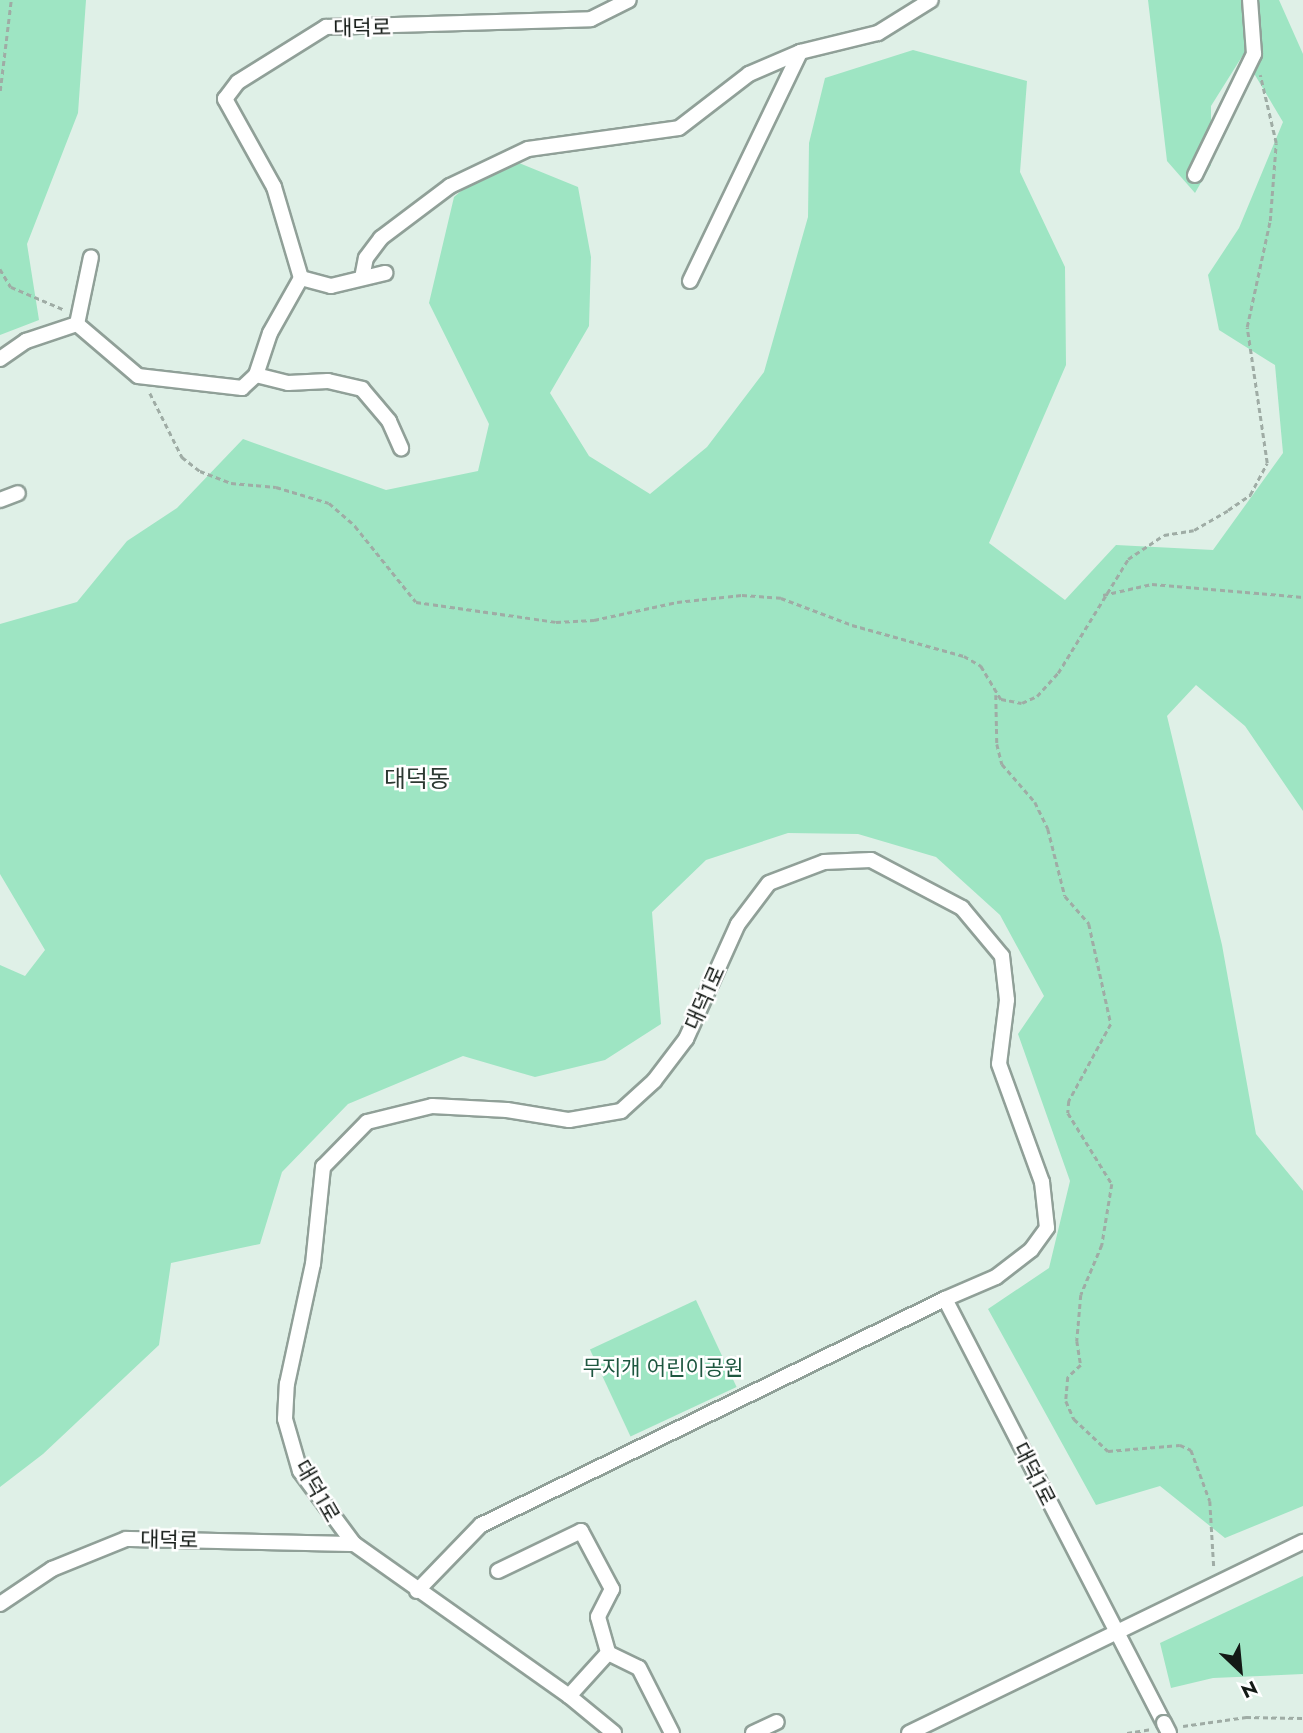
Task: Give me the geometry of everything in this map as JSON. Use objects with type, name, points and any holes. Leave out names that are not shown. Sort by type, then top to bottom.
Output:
[{"type":"street","name":"대덕로","points":[[301,278],[274,187],[225,99],[238,82],[326,27],[591,19],[629,0]]},
{"type":"street","points":[[362,278],[366,258],[381,238],[450,186],[528,149],[678,128],[749,74],[800,52],[878,33],[931,0]]},
{"type":"street","points":[[1195,175],[1254,54],[1250,0]]},
{"type":"street","points":[[690,281],[800,52]]},
{"type":"street","points":[[78,320],[91,257]]},
{"type":"street","points":[[78,320],[138,376],[242,388],[256,375],[270,333],[301,278],[331,286],[385,273]]},
{"type":"street","points":[[0,359],[26,341],[78,320]]},
{"type":"street","points":[[256,375],[288,383],[328,382],[362,389],[389,421],[401,448]]},
{"type":"street","points":[[0,500],[18,493]]},
{"type":"street","name":"대덕1로","points":[[614,1733],[569,1696],[354,1544],[300,1471],[285,1419],[287,1384],[313,1264],[323,1167],[367,1122],[432,1106],[507,1110],[569,1120],[621,1111],[654,1082],[686,1039],[738,924],[769,883],[824,862],[871,860],[923,884],[962,908],[1002,956],[1007,1000],[999,1064],[1042,1182],[1047,1228],[1031,1250],[996,1278],[945,1299],[1114,1632],[1169,1727]]},
{"type":"street","points":[[417,1591],[481,1525],[945,1299]]},
{"type":"street","points":[[498,1571],[581,1531],[612,1589],[598,1617],[608,1653],[639,1668],[672,1733]]},
{"type":"street","name":"대덕로","points":[[0,1604],[52,1569],[126,1539],[354,1544]]},
{"type":"street","points":[[909,1733],[1303,1542]]},
{"type":"street","points":[[569,1696],[608,1653]]},
{"type":"street","points":[[753,1733],[777,1722]]},
{"type":"path","points":[[0,91],[11,0]]},
{"type":"path","points":[[996,694],[1023,703],[1037,696],[1058,673],[1103,595],[1128,559],[1164,535],[1194,530],[1250,495],[1266,463],[1247,327],[1270,221],[1276,143],[1259,71]]},
{"type":"path","points":[[0,269],[11,287],[78,320]]},
{"type":"path","points":[[138,376],[182,457],[200,471],[231,483],[276,486],[330,503],[355,526],[416,602],[556,622],[594,620],[677,602],[742,595],[781,598],[852,625],[964,656],[981,666],[996,694],[997,744],[1002,764],[1035,802],[1048,829],[1065,896],[1089,923],[1111,1024],[1069,1101],[1068,1113],[1112,1184],[1102,1245],[1081,1295],[1077,1341],[1081,1365],[1068,1377],[1066,1401],[1074,1419],[1108,1451],[1180,1445],[1191,1450],[1210,1501],[1211,1554],[1218,1582]]},
{"type":"path","points":[[1103,595],[1152,584],[1303,597]]},
{"type":"path","points":[[1128,1733],[1246,1717],[1303,1718]]},
{"type":"green space","points":[[0,0],[86,0],[78,113],[27,244],[39,320],[0,335]]},
{"type":"green space","points":[[1148,0],[1279,0],[1303,54],[1303,811],[1245,726],[1196,685],[1167,716],[1222,945],[1256,1134],[1303,1191],[1303,1506],[1225,1538],[1160,1486],[1096,1505],[988,1309],[1049,1268],[1070,1181],[1018,1034],[1044,996],[1000,915],[936,857],[858,834],[788,833],[706,860],[652,912],[661,1024],[605,1060],[535,1077],[463,1056],[348,1104],[282,1172],[260,1244],[171,1263],[159,1345],[43,1454],[0,1487],[0,965],[25,976],[45,950],[0,874],[0,624],[77,602],[127,541],[177,508],[243,439],[386,490],[478,471],[489,424],[429,303],[454,197],[502,156],[578,187],[591,257],[589,326],[550,393],[589,456],[650,494],[707,447],[764,372],[808,217],[809,143],[825,78],[913,50],[1027,81],[1020,172],[1065,267],[1066,365],[989,543],[1065,600],[1116,545],[1213,550],[1283,453],[1275,365],[1219,330],[1208,275],[1239,228],[1283,122],[1243,55],[1211,106],[1211,165],[1195,193],[1167,161]]},
{"type":"green space","name":"무지개 어린이공원","points":[[696,1300],[737,1387],[631,1436],[590,1349]]},
{"type":"green space","points":[[1303,1576],[1303,1674],[1213,1678],[1171,1688],[1160,1643]]},
{"type":"district","name":"대덕동","points":[[417,779]]}]
